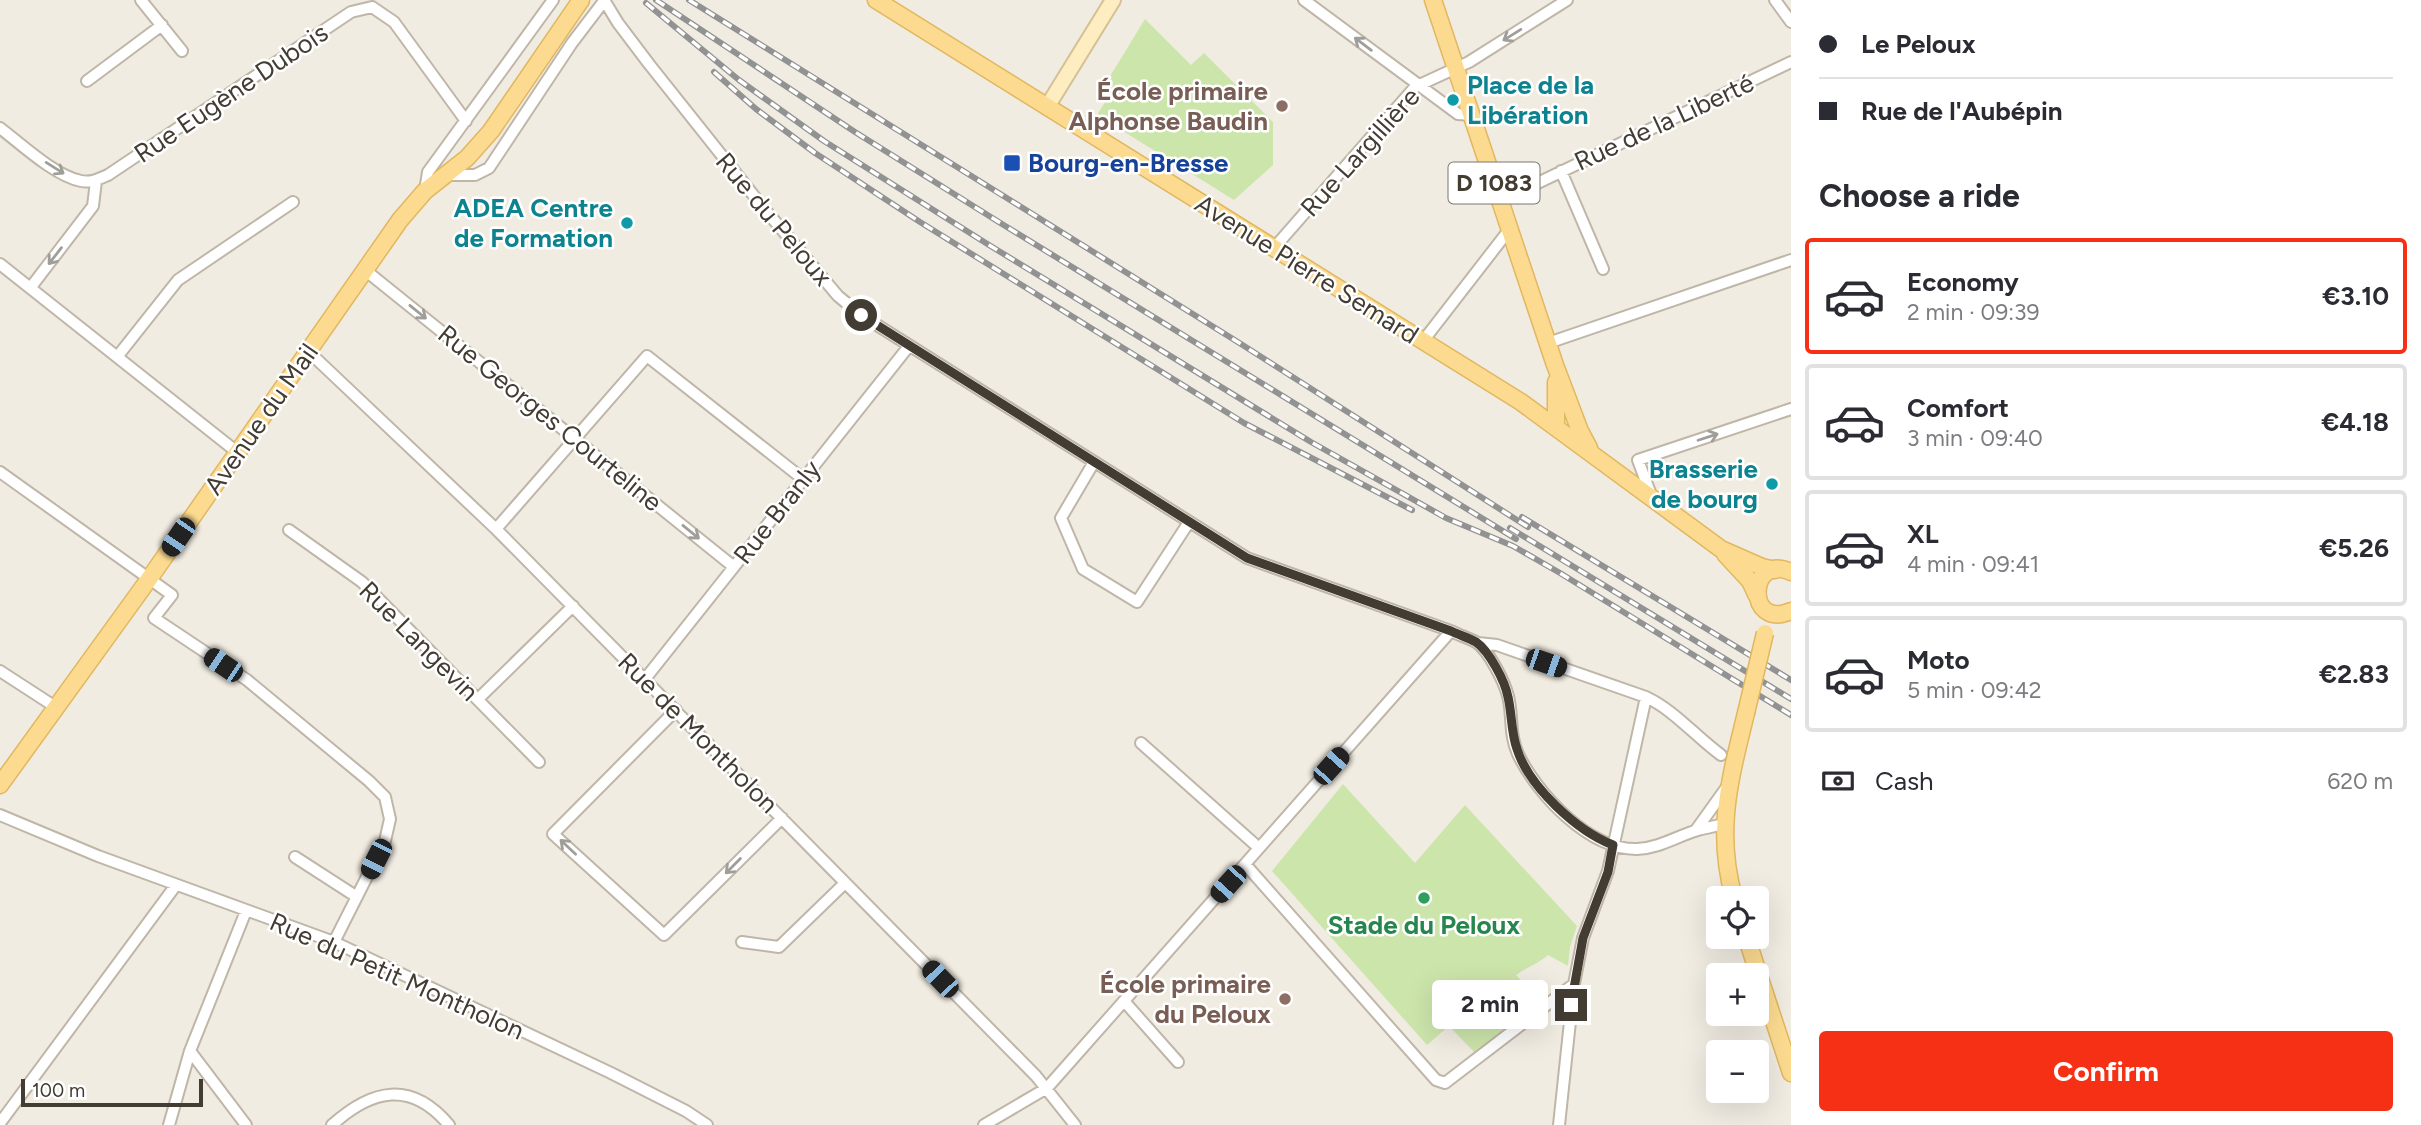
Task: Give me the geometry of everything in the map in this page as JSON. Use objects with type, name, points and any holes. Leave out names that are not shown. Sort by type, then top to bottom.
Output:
[{"type":"main road","name":"Avenue du Mail","points":[[0,785],[149,579],[400,220],[425,191],[447,174],[491,131],[581,0]]},
{"type":"main road","name":"Avenue Pierre Semard","points":[[876,0],[1529,407],[1592,453]]},
{"type":"main road","name":"D 1083","points":[[1433,0],[1555,365],[1580,431],[1592,453],[1721,549],[1750,580],[1760,602],[1765,633],[1730,782],[1724,824],[1731,886]]},
{"type":"main road","name":"D 1083","points":[[1555,365],[1556,426]]},
{"type":"main road","points":[[1529,407],[1542,401],[1557,387]]},
{"type":"main road","points":[[1721,549],[1762,567],[1784,570]]},
{"type":"main road","points":[[1784,570],[1762,576],[1759,582],[1760,602],[1768,612],[1786,613]]},
{"type":"main road","points":[[1765,633],[1786,613]]},
{"type":"main road","points":[[1750,949],[1791,1073]]},
{"type":"street","points":[[141,0],[182,51]]},
{"type":"street","name":"Avenue du Mail","points":[[425,191],[428,172],[553,0]]},
{"type":"street","points":[[447,174],[475,175],[489,169],[572,43],[604,0]]},
{"type":"street","name":"Rue du Peloux","points":[[604,0],[618,23],[694,121],[838,296],[861,315],[1257,563],[1478,643],[1497,645],[1646,697],[1662,705],[1721,755]]},
{"type":"street","points":[[1047,107],[1113,0]]},
{"type":"street","points":[[1304,0],[1458,114],[1472,115]]},
{"type":"street","name":"Rue Largillière","points":[[1273,248],[1418,85],[1469,62],[1567,0]]},
{"type":"street","points":[[1775,0],[1791,22]]},
{"type":"street","name":"Rue Eugène Dubois","points":[[96,181],[351,12],[372,6],[394,22],[466,121]]},
{"type":"street","points":[[87,80],[163,25]]},
{"type":"street","name":"Rue de la Liberté","points":[[1500,201],[1791,62]]},
{"type":"street","points":[[0,128],[57,170],[80,181],[96,181],[93,206],[31,287]]},
{"type":"street","points":[[1561,171],[1603,269]]},
{"type":"street","points":[[117,357],[178,280],[293,202]]},
{"type":"street","points":[[1423,341],[1509,230]]},
{"type":"street","points":[[1548,343],[1791,260]]},
{"type":"street","points":[[0,264],[237,452]]},
{"type":"street","name":"Rue Georges Courteline","points":[[365,270],[734,567]]},
{"type":"street","name":"Rue Branly","points":[[645,679],[909,346]]},
{"type":"street","name":"Rue de Montholon","points":[[309,352],[496,529],[573,606],[1047,1088],[1075,1125]]},
{"type":"street","points":[[496,529],[647,356],[803,479]]},
{"type":"street","points":[[1653,501],[1638,460],[1791,409]]},
{"type":"street","points":[[1094,462],[1061,518],[1083,569],[1137,602],[1189,522]]},
{"type":"street","points":[[0,472],[172,595],[154,618],[247,680],[385,797],[390,819],[385,841],[334,942]]},
{"type":"street","name":"Rue Langevin","points":[[289,530],[362,582],[540,762]]},
{"type":"street","points":[[478,699],[573,606]]},
{"type":"street","points":[[984,1125],[1047,1088],[1451,631]]},
{"type":"street","points":[[1478,643],[1499,672],[1508,696],[1511,728],[1517,752],[1539,787],[1583,830],[1613,845],[1635,849],[1659,847],[1696,830],[1724,824]]},
{"type":"street","points":[[0,671],[57,708]]},
{"type":"street","points":[[1559,1125],[1574,984],[1583,938],[1608,872],[1646,697]]},
{"type":"street","points":[[676,710],[553,834],[664,935],[782,818]]},
{"type":"street","points":[[1141,744],[1259,848]]},
{"type":"street","points":[[1696,830],[1730,782]]},
{"type":"street","name":"Rue du Petit Montholon","points":[[0,815],[98,856],[334,942],[611,1073],[686,1111],[707,1125]]},
{"type":"street","points":[[295,857],[357,897]]},
{"type":"street","points":[[1245,864],[1436,1080],[1445,1083],[1574,984]]},
{"type":"street","points":[[742,942],[779,947],[845,883]]},
{"type":"street","points":[[0,1123],[176,885]]},
{"type":"street","points":[[169,1125],[190,1051],[246,911]]},
{"type":"street","points":[[1124,1001],[1178,1062]]},
{"type":"street","points":[[190,1051],[246,1125]]},
{"type":"street","points":[[331,1125],[367,1100],[387,1093],[410,1096],[427,1103],[449,1125]]},
{"type":"green space","points":[[1145,19],[1191,65],[1204,53],[1273,122],[1273,165],[1234,200],[1097,115],[1113,89],[1108,86],[1111,82],[1109,78]]},
{"type":"green space","name":"Stade du Peloux","points":[[1343,784],[1415,863],[1465,805],[1577,926],[1570,947],[1568,966],[1548,955],[1516,975],[1541,1003],[1477,1055],[1449,1026],[1427,1045],[1272,871]]},
{"type":"railway","points":[[656,0],[855,132],[1516,539]]},
{"type":"railway","points":[[689,0],[1241,344],[1528,527]]},
{"type":"railway","points":[[646,3],[739,80],[824,141],[989,245],[1311,442],[1446,518],[1513,546],[1791,715]]},
{"type":"railway","points":[[714,72],[756,109],[815,153],[920,222],[1244,423],[1412,510]]},
{"type":"railway","points":[[1522,517],[1791,680]]},
{"type":"railway","points":[[1510,528],[1791,699]]},
{"type":"place","name":"Place de la Libération","points":[[1453,100]]},
{"type":"place","name":"École primaire Alphonse Baudin","points":[[1282,106]]},
{"type":"place","name":"Bourg-en-Bresse","points":[[1012,163]]},
{"type":"place","name":"ADEA Centre de Formation","points":[[627,223]]},
{"type":"place","name":"Brasserie de bourg","points":[[1772,484]]},
{"type":"place","name":"Stade du Peloux","points":[[1424,898]]},
{"type":"place","name":"École primaire du Peloux","points":[[1285,999]]},
{"type":"route","points":[[861,315],[1247,558],[1478,643],[1499,672],[1508,696],[1511,728],[1517,752],[1539,787],[1583,830],[1613,845],[1608,872],[1583,938],[1571,1005]]}]
